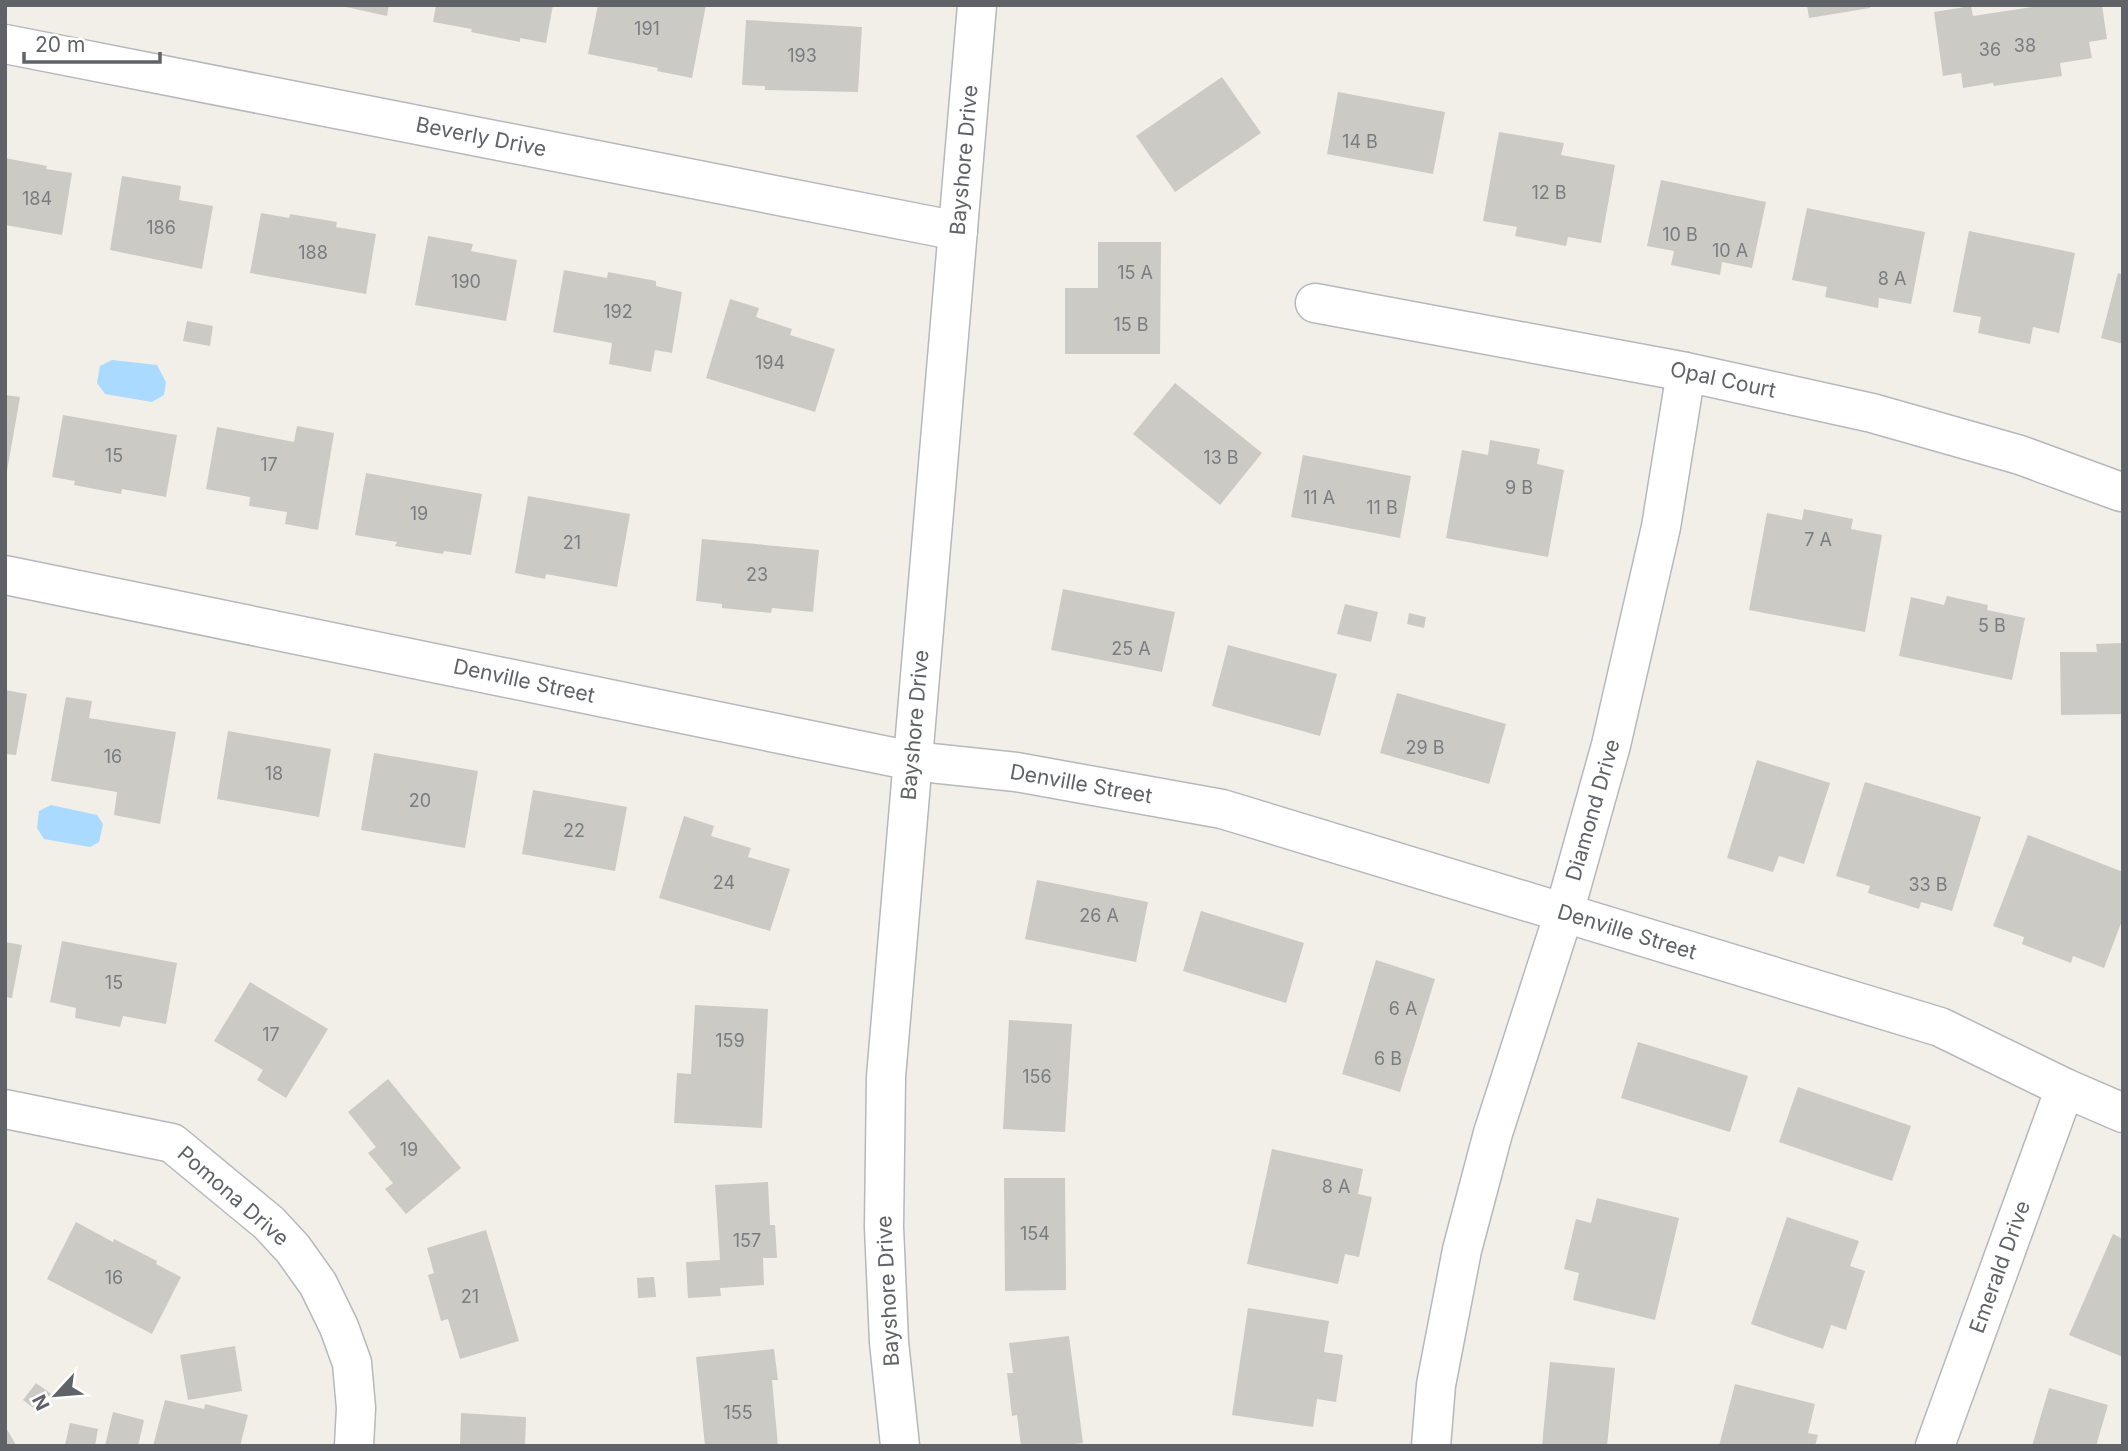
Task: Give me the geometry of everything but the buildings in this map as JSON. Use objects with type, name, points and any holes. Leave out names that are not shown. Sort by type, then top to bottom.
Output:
[{"type":"street","name":"Bayshore Drive","points":[[900,1446],[889,1342],[884,1227],[886,1077],[977,5]]},
{"type":"street","name":"Beverly Drive","points":[[5,44],[958,231]]},
{"type":"street","name":"Opal Court","points":[[1315,303],[1686,372],[1871,413],[2020,455],[2121,492]]},
{"type":"street","name":"Diamond Drive","points":[[1430,1446],[1436,1385],[1462,1250],[1493,1133],[1564,912],[1611,745],[1661,527],[1686,372]]},
{"type":"street","name":"Denville Street","points":[[5,575],[912,761],[1016,772],[1222,809],[1940,1027],[2123,1113]]},
{"type":"street","name":"Emerald Drive","points":[[1935,1446],[2065,1088]]},
{"type":"street","name":"Pomona Drive","points":[[5,1110],[172,1143],[269,1223],[293,1249],[318,1284],[339,1327],[352,1363],[356,1408],[354,1446]]},
{"type":"water","points":[[112,360],[157,365],[166,382],[164,395],[152,402],[105,394],[97,383],[100,366]]},
{"type":"water","points":[[51,805],[97,815],[103,824],[99,842],[90,847],[44,839],[37,828],[39,811]]}]
